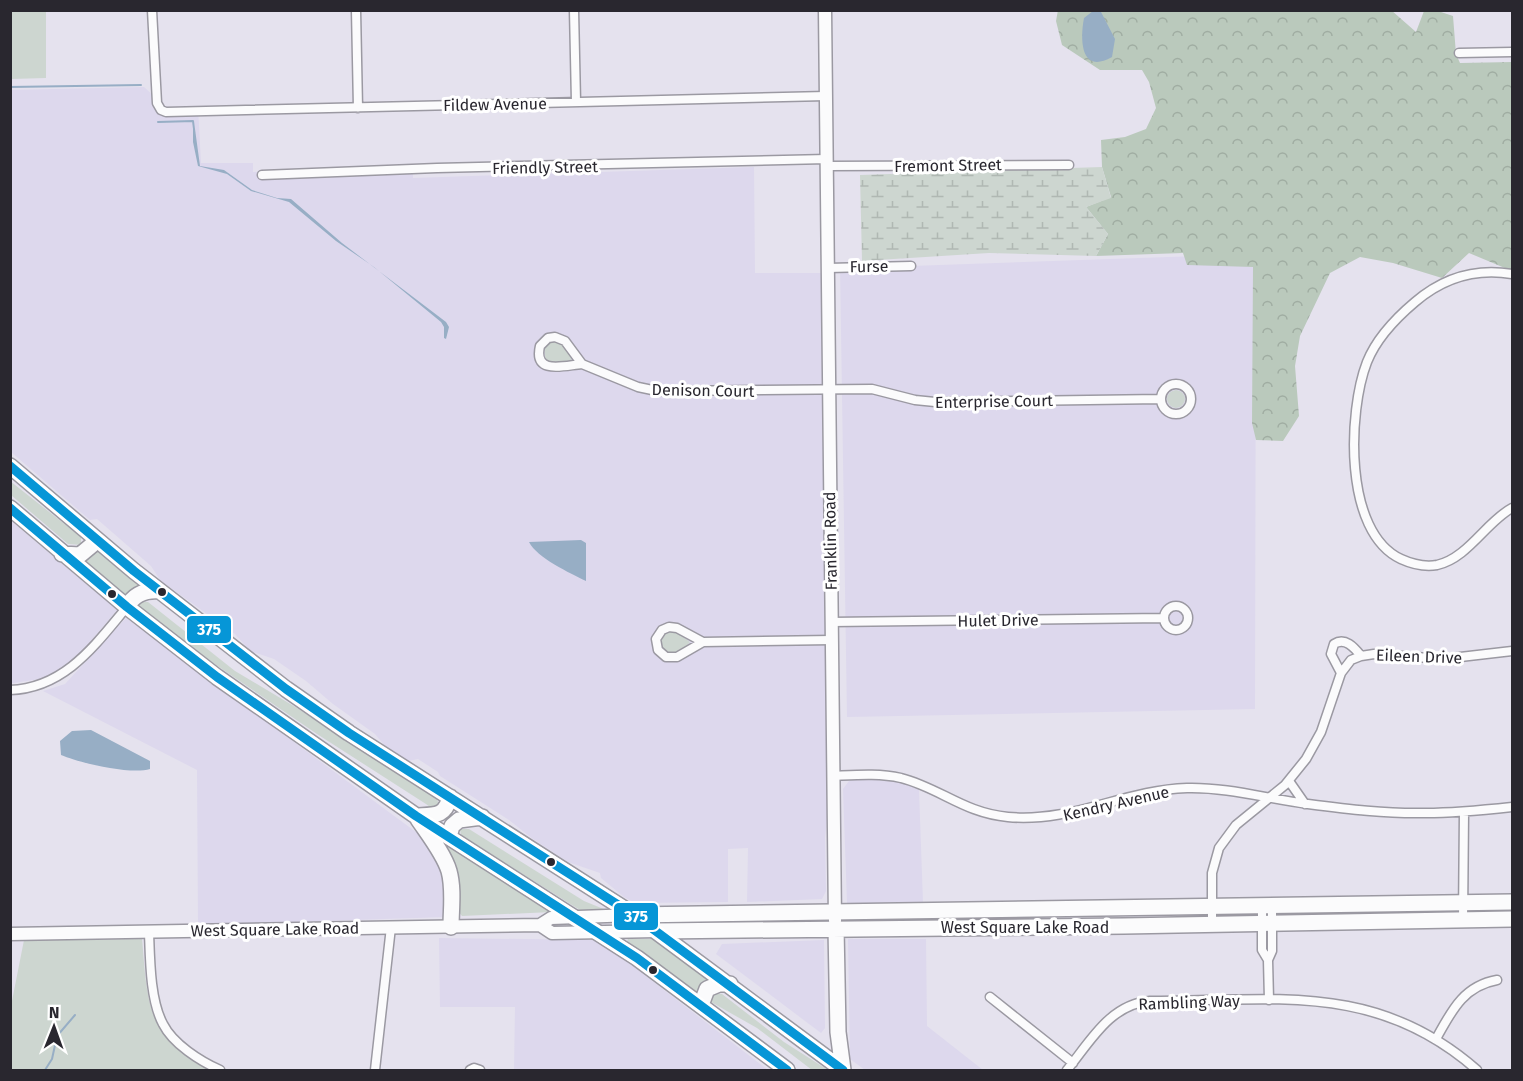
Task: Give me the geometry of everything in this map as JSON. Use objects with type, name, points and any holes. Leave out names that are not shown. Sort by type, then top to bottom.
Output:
[{"type":"highway","points":[[10,466],[159,591],[228,646],[310,706],[634,915],[843,1070]]},
{"type":"highway","points":[[10,508],[62,554],[217,677],[416,816],[600,932],[787,1071]]},
{"type":"highway","points":[[62,554],[80,555],[92,545],[95,538]]},
{"type":"highway","points":[[127,607],[136,595],[152,590],[159,591]]},
{"type":"highway","points":[[416,816],[441,813],[447,808],[450,797]]},
{"type":"highway","points":[[416,816],[449,870],[452,889],[451,927]]},
{"type":"highway","points":[[449,837],[452,826],[459,820],[482,817]]},
{"type":"highway","name":"West Square Lake Road","points":[[634,915],[1512,902]]},
{"type":"highway","name":"West Square Lake Road","points":[[657,931],[1512,919]]},
{"type":"highway","name":"Franklin Road","points":[[836,928],[838,1032],[843,1070]]},
{"type":"highway","points":[[701,1005],[707,989],[719,984],[730,984]]},
{"type":"street","points":[[356,10],[358,108]]},
{"type":"street","points":[[574,10],[576,102]]},
{"type":"street","name":"Franklin Road","points":[[825,10],[836,928]]},
{"type":"street","name":"Fildew Avenue","points":[[152,11],[157,104],[164,112],[826,96]]},
{"type":"street","points":[[1459,53],[1512,52]]},
{"type":"street","name":"Fremont Street","points":[[827,163],[1069,165]]},
{"type":"street","name":"Friendly Street","points":[[262,175],[437,168],[827,163]]},
{"type":"street","name":"Furse","points":[[828,268],[910,266]]},
{"type":"street","points":[[1512,274],[1493,272],[1469,274],[1440,284],[1406,310],[1383,334],[1372,351],[1365,369],[1357,402],[1354,439],[1354,464],[1363,508],[1373,531],[1394,555],[1410,562],[1427,565],[1441,563],[1462,551],[1503,513],[1512,508]]},
{"type":"street","name":"Denison Court","points":[[582,364],[554,368],[546,366],[539,357],[540,346],[548,338],[562,339],[582,364],[651,391],[828,389]]},
{"type":"street","name":"Enterprise Court","points":[[828,389],[877,389],[928,402],[1161,399]]},
{"type":"street","points":[[10,690],[41,685],[65,672],[92,649],[127,607]]},
{"type":"street","name":"Hulet Drive","points":[[831,622],[1164,618]]},
{"type":"street","points":[[703,642],[674,658],[663,656],[656,643],[657,635],[662,630],[673,627],[703,642],[832,640]]},
{"type":"street","name":"Eileen Drive","points":[[1361,656],[1349,644],[1335,643],[1332,647],[1331,654],[1341,673],[1351,660],[1374,654],[1450,659],[1512,651]]},
{"type":"street","points":[[1212,924],[1212,873],[1219,848],[1236,825],[1289,781],[1306,759],[1318,739],[1341,673]]},
{"type":"street","name":"Kendry Avenue","points":[[834,776],[875,775],[901,778],[969,808],[1019,818],[1058,816],[1168,789],[1212,789],[1305,804],[1401,813],[1464,812],[1512,807]]},
{"type":"street","points":[[1289,781],[1305,804]]},
{"type":"street","points":[[1463,920],[1464,812]]},
{"type":"street","points":[[1267,906],[1267,922],[1262,950],[1268,960],[1269,1000]]},
{"type":"street","name":"West Square Lake Road","points":[[10,934],[540,925],[551,918],[634,915]]},
{"type":"street","name":"West Square Lake Road","points":[[540,925],[552,933],[657,931]]},
{"type":"street","points":[[375,1071],[391,927]]},
{"type":"street","points":[[149,932],[155,998],[162,1022],[177,1041],[220,1071]]},
{"type":"street","points":[[1436,1039],[1462,996],[1480,985],[1497,980]]},
{"type":"street","points":[[990,998],[1073,1063]]},
{"type":"street","name":"Rambling Way","points":[[1067,1071],[1110,1017],[1121,1009],[1137,1003],[1309,1000],[1349,1005],[1389,1016],[1436,1039],[1477,1071]]},
{"type":"street","points":[[470,1071],[476,1068],[480,1071]]},
{"type":"shaded area","points":[[144,87],[166,107],[198,107],[201,163],[253,163],[253,172],[413,166],[413,178],[754,167],[755,273],[825,273],[828,810],[825,838],[826,891],[822,899],[747,902],[748,848],[728,849],[728,902],[635,903],[624,897],[601,878],[600,873],[568,862],[418,759],[408,761],[385,746],[375,734],[306,681],[274,659],[250,651],[235,634],[161,581],[151,566],[97,519],[90,520],[11,452],[10,90]]},
{"type":"shaded area","points":[[1256,254],[1255,709],[847,717],[840,266],[911,266]]},
{"type":"shaded area","points":[[10,520],[117,610],[80,654],[61,670],[40,679],[14,683],[10,683]]},
{"type":"shaded area","points":[[126,618],[420,835],[438,855],[446,877],[446,917],[198,925],[197,770],[43,691],[65,684]]},
{"type":"shaded area","points":[[859,778],[904,782],[919,790],[923,903],[847,903],[843,789],[849,781]]},
{"type":"shaded area","points":[[439,938],[599,940],[768,1070],[514,1070],[515,1007],[440,1007]]},
{"type":"shaded area","points":[[848,939],[926,939],[927,1026],[983,1070],[865,1070],[850,1059]]},
{"type":"shaded area","points":[[824,940],[825,1028],[821,1033],[716,954],[722,944]]},
{"type":"green space","points":[[1058,10],[1391,10],[1416,32],[1424,11],[1438,11],[1453,16],[1456,54],[1460,63],[1512,62],[1512,271],[1469,253],[1442,278],[1393,263],[1360,257],[1330,273],[1300,336],[1295,366],[1299,416],[1283,441],[1256,440],[1252,423],[1253,267],[1187,265],[1183,253],[1096,256],[1108,234],[1086,207],[1111,197],[1102,167],[1101,140],[1125,137],[1146,129],[1156,108],[1149,82],[1142,70],[1100,70],[1062,45],[1056,21]]},
{"type":"green space","points":[[10,11],[46,11],[46,78],[11,79]]},
{"type":"green space","points":[[1102,167],[1111,198],[1086,207],[1108,234],[1096,256],[989,253],[862,261],[860,175]]},
{"type":"green space","points":[[552,341],[566,348],[571,361],[554,363],[545,359],[544,346]]},
{"type":"green space","points":[[1176,390],[1182,393],[1185,399],[1182,405],[1176,408],[1170,405],[1167,399],[1170,393]]},
{"type":"green space","points":[[10,481],[81,537],[81,545],[68,544],[11,495]]},
{"type":"green space","points":[[95,549],[139,585],[127,597],[82,561]]},
{"type":"green space","points":[[148,602],[235,671],[297,708],[437,799],[439,805],[430,807],[317,734],[176,638],[140,608],[139,603]]},
{"type":"green space","points":[[665,632],[677,632],[690,642],[677,653],[669,653],[661,649],[660,640]]},
{"type":"green space","points":[[469,829],[584,901],[606,910],[583,912],[461,835],[460,830]]},
{"type":"green space","points":[[441,842],[552,912],[462,916],[458,911]]},
{"type":"green space","points":[[142,939],[147,989],[158,1025],[174,1043],[207,1070],[11,1070],[11,1006],[24,940]]},
{"type":"green space","points":[[628,939],[654,939],[709,980],[696,992],[627,941]]},
{"type":"green space","points":[[714,993],[722,994],[784,1042],[828,1070],[812,1070],[757,1028],[711,1002]]},
{"type":"water","points":[[1093,11],[1101,12],[1115,39],[1112,57],[1101,61],[1088,58],[1083,44],[1084,18]]},
{"type":"water","points":[[193,128],[200,166],[224,170],[252,190],[277,198],[291,199],[370,264],[336,241],[289,202],[251,191],[227,174],[198,166],[193,142]]},
{"type":"water","points":[[379,271],[446,322],[449,327],[446,339],[441,322]]},
{"type":"water","points":[[581,540],[586,543],[586,581],[546,559],[529,542]]},
{"type":"water","points":[[91,730],[150,761],[150,769],[131,770],[92,765],[61,755],[60,741],[72,731]]},
{"type":"waterway","points":[[10,87],[141,85]]},
{"type":"waterway","points":[[158,122],[193,121],[194,129]]},
{"type":"waterway","points":[[45,1070],[52,1059],[57,1036],[75,1015]]},
{"type":"transit line","name":"375","points":[[10,466],[134,571],[286,689],[349,733],[634,915],[843,1070]]},
{"type":"transit line","name":"375","points":[[10,508],[127,607],[217,677],[416,816],[637,958],[787,1070]]}]
